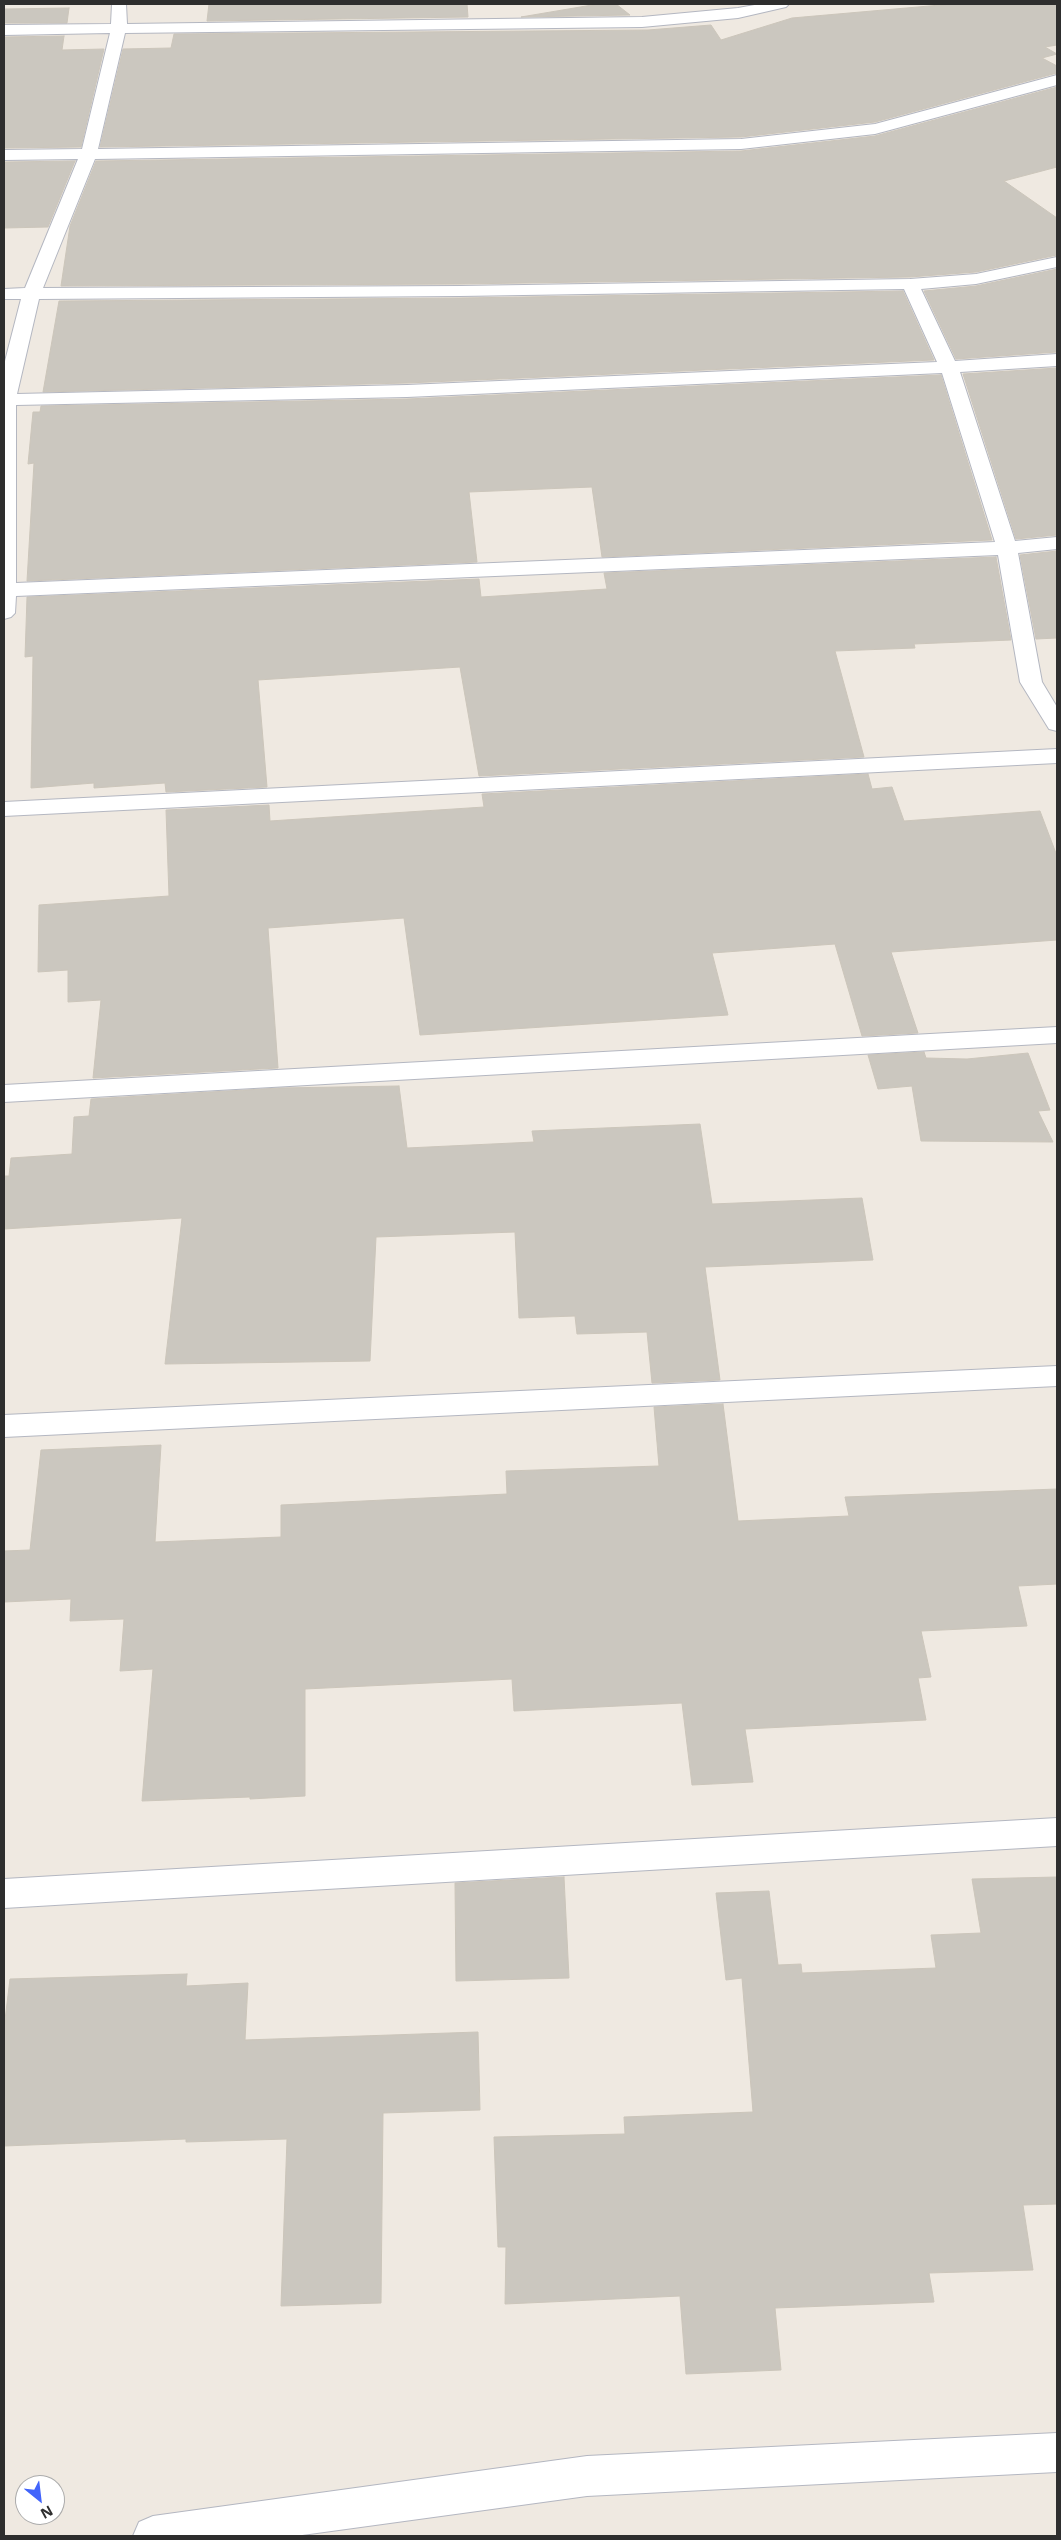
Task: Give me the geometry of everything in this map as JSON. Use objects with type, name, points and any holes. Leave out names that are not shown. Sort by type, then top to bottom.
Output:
[{"type":"street","points":[[4,613],[5,400],[32,293],[89,153],[119,27],[118,4]]},
{"type":"street","points":[[4,30],[119,27],[642,22],[738,13],[781,4]]},
{"type":"street","points":[[4,154],[466,150],[741,144],[875,129],[1057,80]]},
{"type":"street","points":[[4,294],[450,291],[910,284],[976,280],[1057,262]]},
{"type":"street","points":[[910,284],[949,367],[1007,548],[1031,682],[1057,724]]},
{"type":"street","points":[[5,400],[407,391],[949,367],[1057,360]]},
{"type":"street","points":[[5,590],[1007,548],[1057,543]]},
{"type":"street","points":[[4,809],[1057,756]]},
{"type":"street","points":[[4,1094],[1057,1035]]},
{"type":"street","points":[[4,1426],[1057,1376]]},
{"type":"street","points":[[4,1894],[1057,1832]]},
{"type":"street","points":[[153,2536],[587,2476],[1057,2452]]},
{"type":"building","points":[[209,4],[467,4],[468,17],[207,21]]},
{"type":"building","points":[[598,4],[616,4],[630,15],[521,17]]},
{"type":"building","points":[[952,4],[1057,4],[1057,45],[1045,47],[1057,54],[1042,58],[1057,66],[1057,73],[875,122],[741,137],[100,147],[123,49],[171,48],[174,34],[648,30],[711,25],[721,40],[792,18]]},
{"type":"building","points":[[69,8],[67,23],[4,23],[4,9]]},
{"type":"building","points":[[64,36],[62,50],[104,49],[81,147],[4,148],[4,37]]},
{"type":"building","points":[[1057,87],[1057,167],[1004,181],[1057,218],[1057,255],[976,272],[910,277],[460,284],[61,286],[70,226],[96,161],[741,151],[875,136]]},
{"type":"building","points":[[75,161],[48,227],[4,228],[4,162]]},
{"type":"building","points":[[1057,269],[1057,352],[956,359],[924,291],[976,286]]},
{"type":"building","points":[[903,291],[934,360],[407,383],[43,392],[59,301],[460,298]]},
{"type":"building","points":[[1057,368],[1057,535],[1016,539],[963,374]]},
{"type":"building","points":[[941,375],[992,540],[602,557],[592,487],[469,492],[477,562],[27,581],[34,463],[28,464],[33,412],[40,412],[41,406],[407,399]]},
{"type":"building","points":[[1057,551],[1057,638],[1036,639],[1020,555]]},
{"type":"building","points":[[996,557],[1011,640],[914,644],[915,648],[835,651],[864,757],[479,776],[460,667],[258,680],[267,787],[166,792],[165,783],[94,788],[94,783],[31,788],[33,656],[25,657],[27,597],[479,579],[481,597],[607,589],[604,573]]},
{"type":"building","points":[[868,774],[872,789],[892,787],[904,821],[1040,811],[1057,856],[1057,940],[891,952],[918,1033],[862,1036],[835,944],[712,953],[728,1015],[420,1035],[404,918],[268,928],[278,1068],[93,1078],[101,1000],[68,1002],[68,970],[38,972],[39,905],[169,896],[166,810],[269,805],[270,821],[484,807],[482,794]]},
{"type":"building","points":[[924,1052],[926,1058],[967,1059],[1028,1053],[1050,1110],[1038,1111],[1053,1142],[921,1141],[912,1086],[878,1089],[868,1055]]},
{"type":"building","points":[[399,1086],[407,1148],[534,1142],[532,1131],[700,1124],[712,1204],[862,1198],[873,1260],[705,1267],[720,1380],[652,1383],[647,1332],[577,1334],[575,1316],[519,1318],[515,1232],[376,1237],[370,1361],[165,1364],[182,1218],[4,1229],[4,1176],[9,1176],[11,1158],[72,1154],[74,1117],[89,1116],[91,1099],[279,1088]]},
{"type":"building","points":[[723,1404],[738,1521],[849,1516],[845,1497],[1057,1489],[1057,1584],[1018,1586],[1027,1626],[921,1631],[931,1677],[918,1678],[926,1720],[745,1729],[753,1782],[692,1785],[682,1703],[514,1711],[512,1679],[305,1689],[305,1796],[142,1801],[153,1669],[120,1671],[124,1619],[70,1621],[71,1599],[4,1602],[4,1551],[30,1550],[41,1450],[161,1445],[155,1542],[281,1537],[281,1505],[507,1494],[506,1471],[659,1466],[654,1407]]},
{"type":"building","points":[[564,1877],[569,1978],[456,1981],[455,1883]]},
{"type":"building","points":[[1057,1877],[1057,2204],[1023,2205],[1033,2270],[929,2273],[934,2302],[775,2308],[781,2370],[686,2374],[680,2296],[505,2304],[506,2247],[498,2247],[494,2137],[625,2134],[624,2117],[753,2112],[742,1978],[726,1980],[716,1893],[769,1891],[778,1965],[801,1964],[802,1973],[936,1968],[931,1935],[981,1933],[972,1879]]},
{"type":"building","points":[[187,1974],[186,1986],[248,1983],[245,2040],[478,2032],[480,2110],[383,2113],[381,2303],[281,2306],[287,2139],[186,2142],[186,2139],[4,2146],[4,2028],[10,1979]]}]
